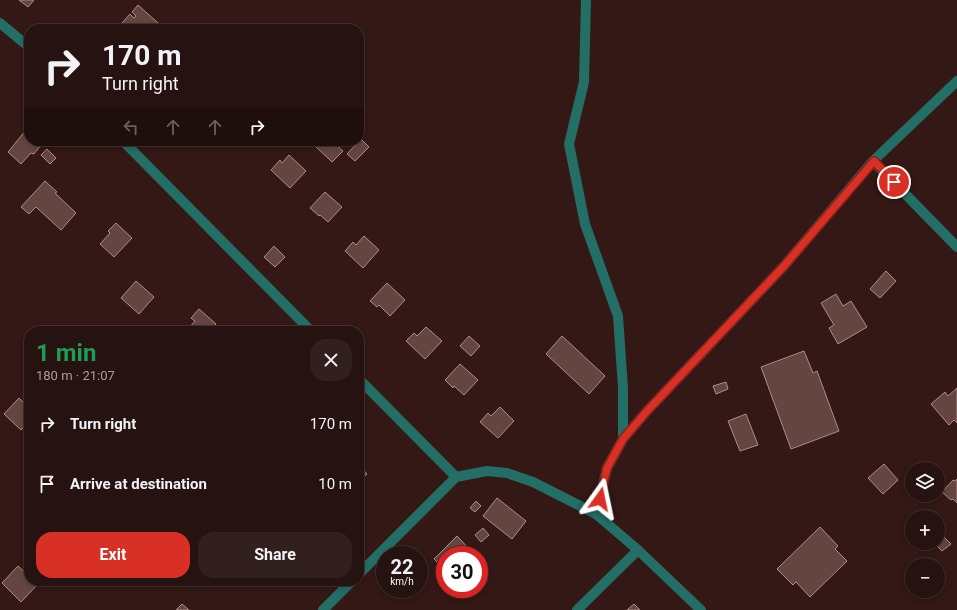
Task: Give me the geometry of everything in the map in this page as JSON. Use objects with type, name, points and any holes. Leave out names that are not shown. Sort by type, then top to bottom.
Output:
[{"type":"street","points":[[586,0],[584,82],[569,144],[585,224],[618,316],[623,388],[623,439]]},
{"type":"street","points":[[0,23],[24,43]]},
{"type":"street","points":[[596,514],[607,468],[623,439],[647,411],[784,266],[874,161],[957,81]]},
{"type":"street","points":[[128,146],[306,326]]},
{"type":"street","points":[[874,161],[957,247]]},
{"type":"street","points":[[364,384],[456,478]]},
{"type":"street","points":[[364,569],[456,478],[486,471],[507,473],[533,482],[596,514],[638,550],[701,610]]},
{"type":"street","points":[[577,610],[638,550]]},
{"type":"street","points":[[323,610],[347,586]]},
{"type":"building","points":[[19,0],[34,0],[28,7]]},
{"type":"building","points":[[138,5],[158,23],[123,24],[122,23],[130,14],[134,18],[136,16],[132,12]]},
{"type":"building","points":[[24,132],[24,146],[40,146],[34,154],[31,153],[21,164],[8,152]]},
{"type":"building","points":[[364,142],[369,147],[355,161],[347,154],[354,146],[364,146]]},
{"type":"building","points":[[315,146],[338,146],[343,151],[332,162]]},
{"type":"building","points":[[47,149],[56,158],[50,164],[41,155]]},
{"type":"building","points":[[289,155],[306,171],[290,188],[271,170],[280,160],[282,163]]},
{"type":"building","points":[[45,181],[76,213],[61,230],[36,207],[29,214],[21,207]]},
{"type":"building","points":[[325,192],[342,207],[328,222],[310,208]]},
{"type":"building","points":[[116,223],[132,238],[114,257],[100,244],[110,233],[108,231]]},
{"type":"building","points":[[364,236],[379,250],[363,268],[345,251],[353,242],[356,245]]},
{"type":"building","points":[[274,246],[285,257],[275,267],[264,257]]},
{"type":"building","points":[[886,271],[896,281],[880,298],[870,289]]},
{"type":"building","points":[[136,281],[154,297],[139,314],[121,298]]},
{"type":"building","points":[[387,283],[405,300],[390,316],[379,305],[377,307],[370,301]]},
{"type":"building","points":[[836,294],[843,306],[851,301],[867,327],[838,344],[829,328],[834,325],[821,303]]},
{"type":"building","points":[[199,309],[216,324],[214,326],[191,326],[195,321],[191,318]]},
{"type":"building","points":[[426,327],[442,341],[425,359],[406,341],[414,333],[417,336]]},
{"type":"building","points":[[469,336],[480,346],[471,356],[460,346]]},
{"type":"building","points":[[562,336],[605,376],[589,394],[546,354]]},
{"type":"building","points":[[804,351],[813,373],[817,371],[839,431],[791,449],[761,367]]},
{"type":"building","points":[[460,364],[478,380],[464,395],[454,386],[453,388],[445,380]]},
{"type":"building","points":[[726,382],[728,389],[716,394],[713,386]]},
{"type":"building","points":[[957,388],[957,423],[954,420],[949,425],[931,404],[945,392],[948,396]]},
{"type":"building","points":[[19,398],[24,403],[24,427],[21,430],[4,414]]},
{"type":"building","points":[[500,407],[514,421],[498,438],[480,422],[488,413],[491,416]]},
{"type":"building","points":[[746,414],[758,445],[740,451],[728,421]]},
{"type":"building","points":[[884,464],[898,480],[883,494],[868,478]]},
{"type":"building","points":[[957,479],[957,503],[945,495],[945,489],[953,480],[955,481]]},
{"type":"building","points":[[497,498],[526,521],[512,539],[483,516]]},
{"type":"building","points":[[476,501],[481,506],[475,512],[470,508]]},
{"type":"building","points":[[820,527],[838,546],[835,549],[847,561],[810,597],[796,582],[793,585],[777,569]]},
{"type":"building","points":[[483,528],[489,535],[481,542],[475,535]]},
{"type":"building","points":[[457,536],[466,546],[447,546]]},
{"type":"building","points":[[945,538],[951,544],[945,549]]},
{"type":"building","points":[[18,566],[24,571],[24,586],[36,586],[21,602],[2,583]]},
{"type":"building","points":[[182,604],[189,610],[176,610]]},
{"type":"building","points":[[634,604],[640,610],[627,610]]},
{"type":"route","points":[[600,499],[607,468],[623,439],[647,411],[746,308],[784,266],[874,161],[894,182]]}]
